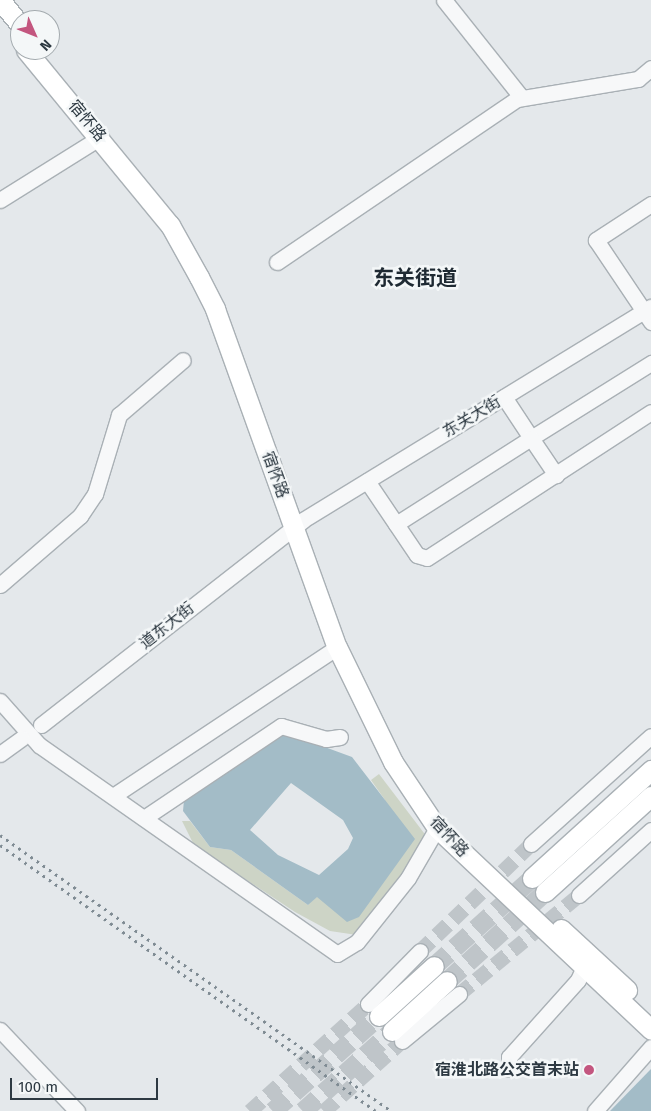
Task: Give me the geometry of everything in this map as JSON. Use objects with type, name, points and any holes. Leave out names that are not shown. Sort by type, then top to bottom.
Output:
[{"type":"main road","points":[[0,0],[10,12]]},
{"type":"main road","points":[[0,20],[10,32]]},
{"type":"main road","name":"宿怀路","points":[[35,60],[100,137],[170,225],[211,301],[347,648],[403,762],[445,819],[520,900]]},
{"type":"main road","name":"宿怀路","points":[[49,60],[179,220],[197,251],[223,304],[298,523],[337,647],[370,722],[437,828],[520,900]]},
{"type":"main road","points":[[532,878],[651,770]]},
{"type":"main road","points":[[545,892],[651,796]]},
{"type":"main road","points":[[520,900],[587,961],[651,1013]]},
{"type":"main road","points":[[587,961],[651,1030]]},
{"type":"main road","points":[[373,1010],[434,966]]},
{"type":"main road","points":[[397,1036],[453,987]]},
{"type":"street","points":[[444,0],[522,98]]},
{"type":"street","points":[[277,262],[522,98],[638,80],[651,68]]},
{"type":"street","points":[[0,200],[100,137]]},
{"type":"street","points":[[649,314],[596,240],[651,204]]},
{"type":"street","name":"东关大街","points":[[298,523],[504,397],[649,314]]},
{"type":"street","points":[[0,585],[80,516],[94,494],[119,415],[183,360]]},
{"type":"street","points":[[396,524],[651,363]]},
{"type":"street","points":[[504,397],[556,474]]},
{"type":"street","points":[[367,481],[417,555],[427,558],[651,412]]},
{"type":"street","name":"道东大街","points":[[41,725],[298,523]]},
{"type":"street","points":[[113,796],[337,647]]},
{"type":"street","points":[[0,701],[39,745],[337,954],[357,942],[396,893],[437,828]]},
{"type":"street","points":[[144,818],[281,726],[326,739],[340,737]]},
{"type":"street","points":[[532,844],[651,736]]},
{"type":"street","points":[[0,754],[22,738]]},
{"type":"street","points":[[579,895],[651,830]]},
{"type":"street","points":[[373,1010],[420,951]]},
{"type":"street","points":[[509,1069],[509,1057],[578,980],[587,961]]},
{"type":"street","points":[[0,1030],[77,1111]]},
{"type":"street","points":[[595,1111],[651,1047]]},
{"type":"shaded area","points":[[379,774],[427,837],[414,862],[357,935],[330,931],[295,912],[194,845],[182,821],[190,821],[210,847],[231,850],[308,905],[385,800],[371,780]]},
{"type":"water","points":[[277,735],[292,735],[352,757],[415,839],[359,917],[347,922],[317,897],[308,905],[231,850],[210,847],[183,811],[184,800]],"holes":[[[291,783],[343,820],[353,838],[348,849],[319,875],[278,855],[250,830]]]},
{"type":"water","points":[[650,1070],[651,1111],[610,1111]]},
{"type":"tunnel","points":[[420,951],[531,844]]},
{"type":"tunnel","points":[[434,966],[532,878]]},
{"type":"tunnel","points":[[447,981],[545,892]]},
{"type":"tunnel","points":[[459,994],[579,895]]},
{"type":"tunnel","points":[[250,1111],[368,1004]]},
{"type":"tunnel","points":[[273,1111],[379,1016]]},
{"type":"tunnel","points":[[303,1111],[392,1031]]},
{"type":"tunnel","points":[[324,1111],[402,1041]]},
{"type":"railway","points":[[0,835],[391,1111]]},
{"type":"railway","points":[[0,845],[375,1111]]},
{"type":"place","name":"宿淮北路公交首末站","points":[[589,1070]]},
{"type":"district","name":"东关街道","points":[[415,278]]}]
